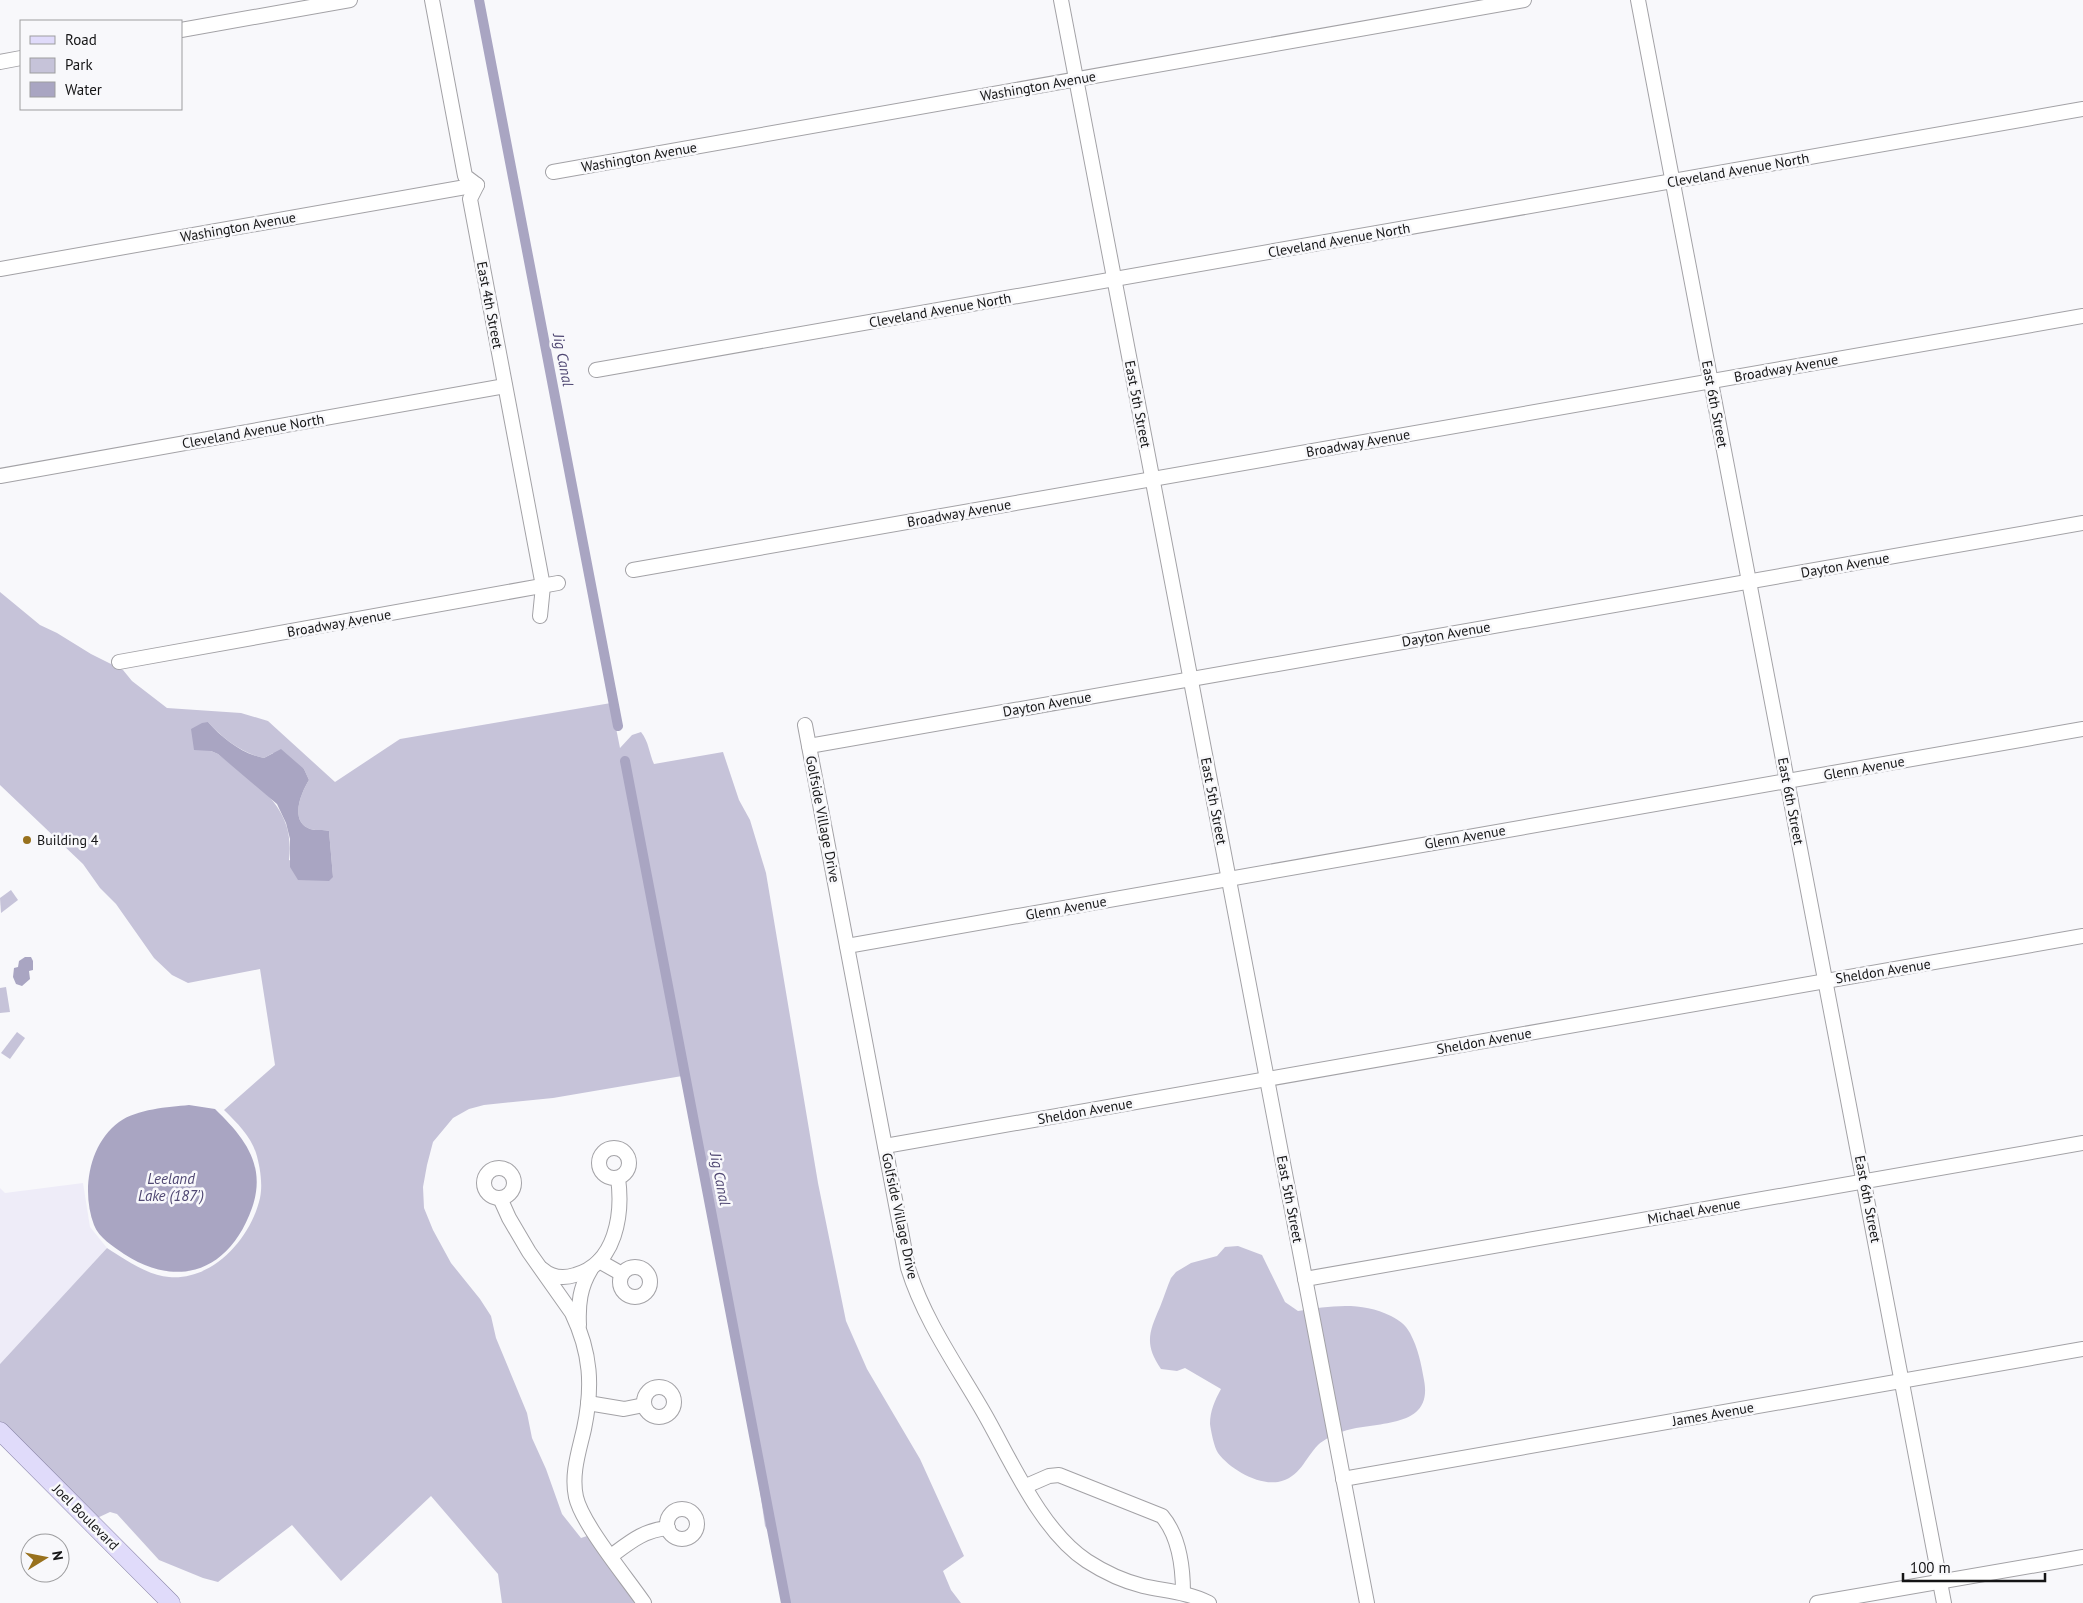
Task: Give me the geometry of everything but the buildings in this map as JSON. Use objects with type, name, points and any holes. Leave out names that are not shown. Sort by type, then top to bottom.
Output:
[{"type":"main road","name":"Joel Boulevard","points":[[0,1431],[171,1603]]},
{"type":"street","points":[[182,30],[350,0]]},
{"type":"street","points":[[432,0],[465,176],[477,185]]},
{"type":"street","name":"East 5th Street","points":[[1061,0],[1367,1603]]},
{"type":"street","name":"Washington Avenue","points":[[552,172],[1524,0]]},
{"type":"street","name":"East 6th Street","points":[[1638,0],[1865,1181],[1944,1603]]},
{"type":"street","points":[[0,62],[20,58]]},
{"type":"street","name":"Cleveland Avenue North","points":[[596,370],[2083,109]]},
{"type":"street","name":"Washington Avenue","points":[[0,269],[477,185]]},
{"type":"street","name":"East 4th Street","points":[[477,185],[470,199],[543,586],[540,616]]},
{"type":"street","name":"Broadway Avenue","points":[[633,570],[2083,316]]},
{"type":"street","name":"Cleveland Avenue North","points":[[0,476],[506,386]]},
{"type":"street","name":"Dayton Avenue","points":[[809,746],[2083,523]]},
{"type":"street","name":"Broadway Avenue","points":[[119,662],[558,583]]},
{"type":"street","name":"Golfside Village Drive","points":[[805,725],[908,1268],[917,1294],[939,1337],[1026,1486],[1054,1531],[1067,1545],[1085,1560],[1107,1573],[1132,1583],[1183,1593],[1208,1603]]},
{"type":"street","name":"Glenn Avenue","points":[[847,946],[2083,729]]},
{"type":"street","name":"Sheldon Avenue","points":[[885,1146],[2083,936]]},
{"type":"street","name":"Michael Avenue","points":[[1305,1279],[2083,1143]]},
{"type":"street","points":[[618,1178],[620,1197],[616,1228],[608,1249],[595,1265],[581,1289],[578,1310],[579,1328],[589,1368],[588,1403],[576,1463],[576,1497],[586,1520],[644,1603]]},
{"type":"street","points":[[500,1198],[509,1218],[538,1265],[572,1313],[579,1328]]},
{"type":"street","points":[[538,1265],[551,1275],[565,1277],[595,1265],[622,1274]]},
{"type":"street","name":"James Avenue","points":[[1343,1479],[2083,1349]]},
{"type":"street","points":[[588,1403],[624,1409],[644,1405]]},
{"type":"street","points":[[1026,1486],[1049,1476],[1059,1475],[1162,1516],[1170,1526],[1174,1537],[1182,1571],[1183,1593]]},
{"type":"street","points":[[611,1556],[638,1535],[655,1529],[668,1528]]},
{"type":"street","points":[[1817,1603],[2083,1557]]},
{"type":"shaded area","points":[[83,1183],[90,1227],[107,1248],[0,1364],[0,1188],[5,1193]]},
{"type":"green space","points":[[0,592],[40,625],[123,670],[132,681],[167,708],[241,713],[268,721],[335,782],[400,739],[611,703],[620,748],[632,735],[641,732],[654,764],[723,752],[739,800],[750,820],[766,873],[818,1183],[846,1321],[867,1369],[920,1459],[964,1556],[943,1571],[951,1590],[961,1603],[788,1603],[780,1552],[765,1526],[754,1450],[688,1075],[553,1098],[484,1105],[469,1109],[453,1118],[433,1142],[423,1187],[424,1208],[433,1230],[451,1263],[491,1316],[496,1338],[527,1413],[532,1438],[546,1469],[562,1514],[581,1538],[593,1534],[643,1603],[502,1603],[498,1574],[431,1496],[341,1581],[292,1525],[218,1582],[159,1560],[117,1514],[110,1512],[95,1519],[0,1424],[0,1364],[107,1248],[153,1274],[169,1277],[201,1272],[228,1254],[239,1242],[255,1213],[261,1193],[261,1181],[256,1153],[250,1141],[243,1130],[224,1110],[275,1065],[260,969],[188,983],[172,975],[154,958],[116,904],[100,888],[83,864],[0,785]],"holes":[[[208,722],[226,739],[248,753],[264,758],[273,753],[304,769],[309,780],[300,799],[298,813],[300,820],[310,829],[329,831],[333,877],[289,860],[289,841],[286,824],[279,810],[259,786],[218,754],[211,751]]]},
{"type":"green space","points":[[11,890],[18,900],[1,913],[0,898]]},
{"type":"green space","points":[[6,987],[10,1012],[0,1013],[0,988]]},
{"type":"green space","points":[[17,1032],[25,1038],[10,1059],[1,1053]]},
{"type":"green space","points":[[1238,1246],[1262,1255],[1285,1302],[1298,1311],[1334,1306],[1368,1308],[1380,1311],[1402,1323],[1413,1339],[1422,1368],[1425,1396],[1420,1408],[1411,1416],[1398,1421],[1354,1428],[1329,1437],[1313,1450],[1297,1472],[1286,1480],[1278,1482],[1261,1481],[1245,1475],[1229,1465],[1218,1453],[1210,1424],[1213,1406],[1221,1389],[1185,1368],[1177,1371],[1161,1369],[1152,1352],[1150,1338],[1153,1324],[1168,1285],[1176,1272],[1191,1263],[1217,1256],[1225,1247]]},
{"type":"water","points":[[208,722],[226,739],[248,753],[264,758],[281,749],[304,769],[309,780],[300,799],[298,813],[300,820],[310,829],[329,831],[333,877],[329,881],[298,880],[290,867],[290,839],[286,823],[277,804],[218,754],[211,751],[194,750],[191,729]]},
{"type":"water","points":[[25,957],[31,957],[33,970],[29,971],[30,979],[22,986],[16,984],[13,977],[14,968],[18,967],[19,961]]},
{"type":"water","name":"Leeland Lake (187')","points":[[189,1105],[215,1109],[235,1130],[250,1153],[255,1165],[257,1178],[256,1193],[252,1208],[242,1229],[231,1246],[217,1259],[201,1268],[183,1272],[165,1271],[145,1265],[124,1254],[96,1230],[88,1198],[90,1169],[94,1155],[101,1143],[109,1131],[119,1122],[144,1111]]},
{"type":"waterway","name":"Jig Canal","points":[[479,0],[618,726]]},
{"type":"waterway","name":"Jig Canal","points":[[625,761],[786,1603]]},
{"type":"place","name":"Building 4","points":[[27,840]]}]
